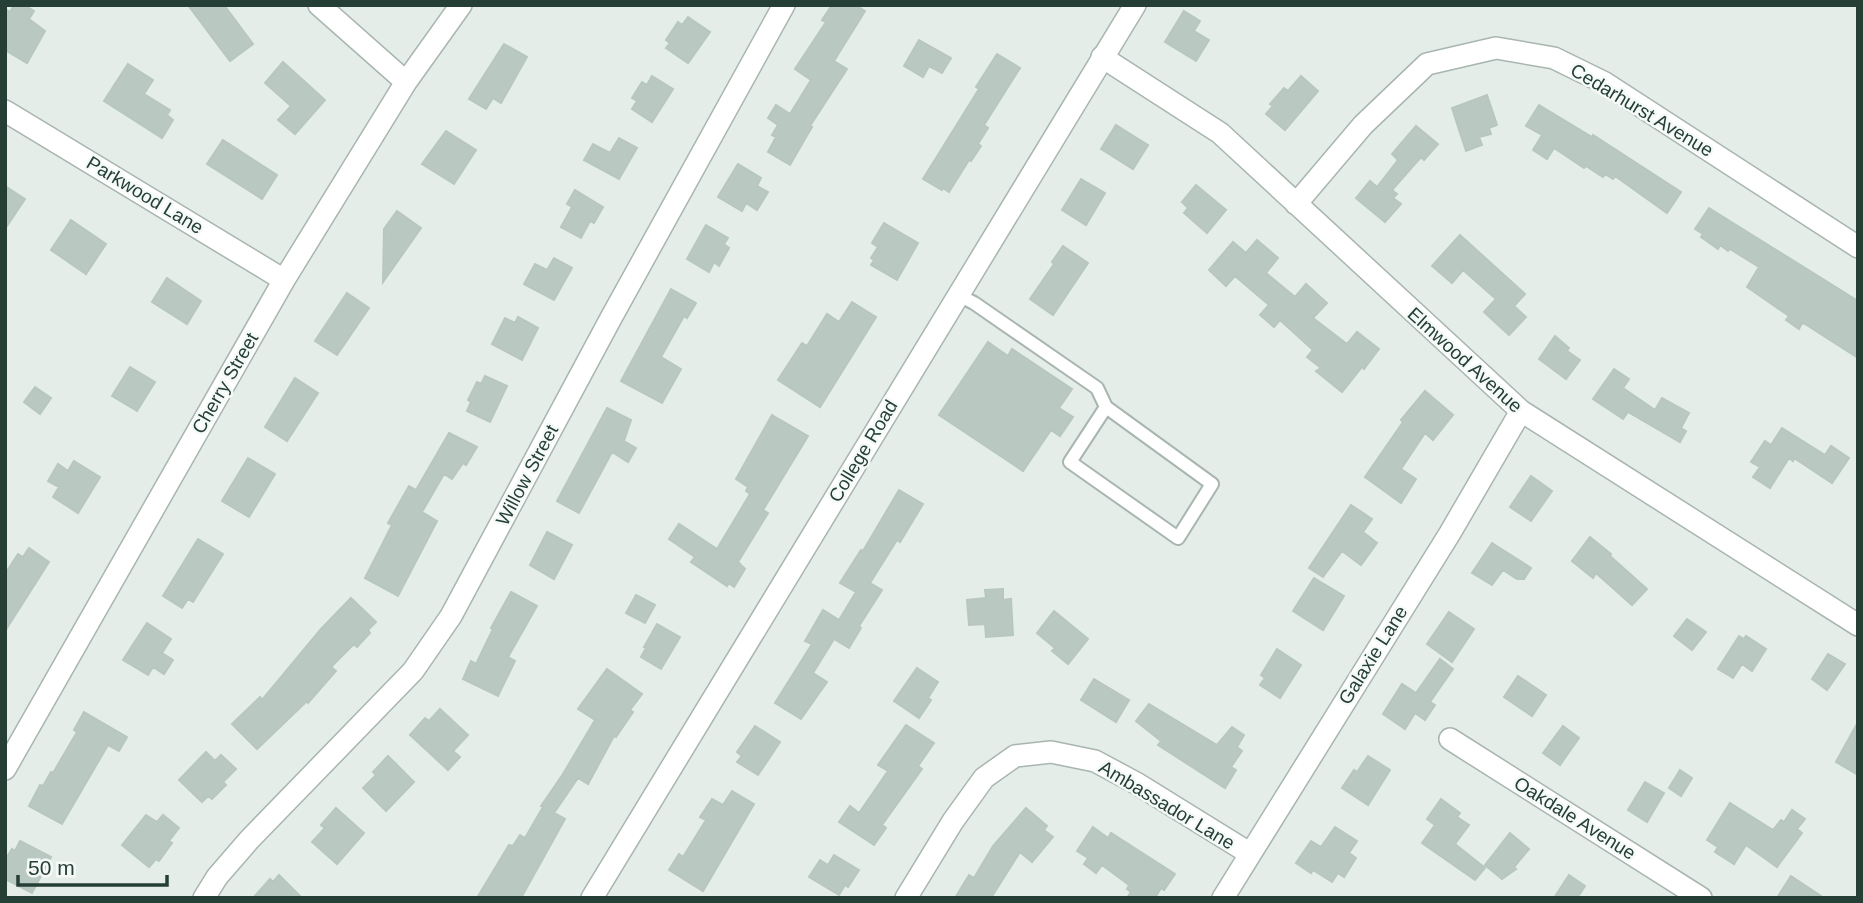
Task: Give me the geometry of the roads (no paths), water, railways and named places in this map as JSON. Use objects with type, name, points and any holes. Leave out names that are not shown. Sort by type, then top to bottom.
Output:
[{"type":"street","points":[[319,5],[405,82]]},
{"type":"street","name":"Cherry Street","points":[[5,769],[284,280],[405,82],[461,5]]},
{"type":"street","name":"Willow Street","points":[[204,898],[217,877],[249,840],[413,671],[451,616],[630,283],[784,5]]},
{"type":"street","name":"College Road","points":[[592,898],[1135,5]]},
{"type":"street","name":"Cedarhurst Avenue","points":[[1296,204],[1363,125],[1427,64],[1496,48],[1554,58],[1605,83],[1858,247]]},
{"type":"street","name":"Elmwood Avenue","points":[[1102,57],[1220,133],[1521,411],[1858,625]]},
{"type":"street","name":"Parkwood Lane","points":[[5,111],[284,280]]},
{"type":"street","name":"Galaxie Lane","points":[[1223,898],[1248,853],[1450,533],[1521,411]]},
{"type":"street","name":"Oakdale Avenue","points":[[1450,739],[1700,898]]},
{"type":"street","name":"Ambassador Lane","points":[[906,898],[953,821],[984,778],[1015,756],[1051,752],[1095,761],[1136,783],[1248,853]]},
{"type":"lane","points":[[958,295],[974,303],[1097,387],[1105,407],[1212,484],[1178,538],[1070,462],[1105,407]]}]
